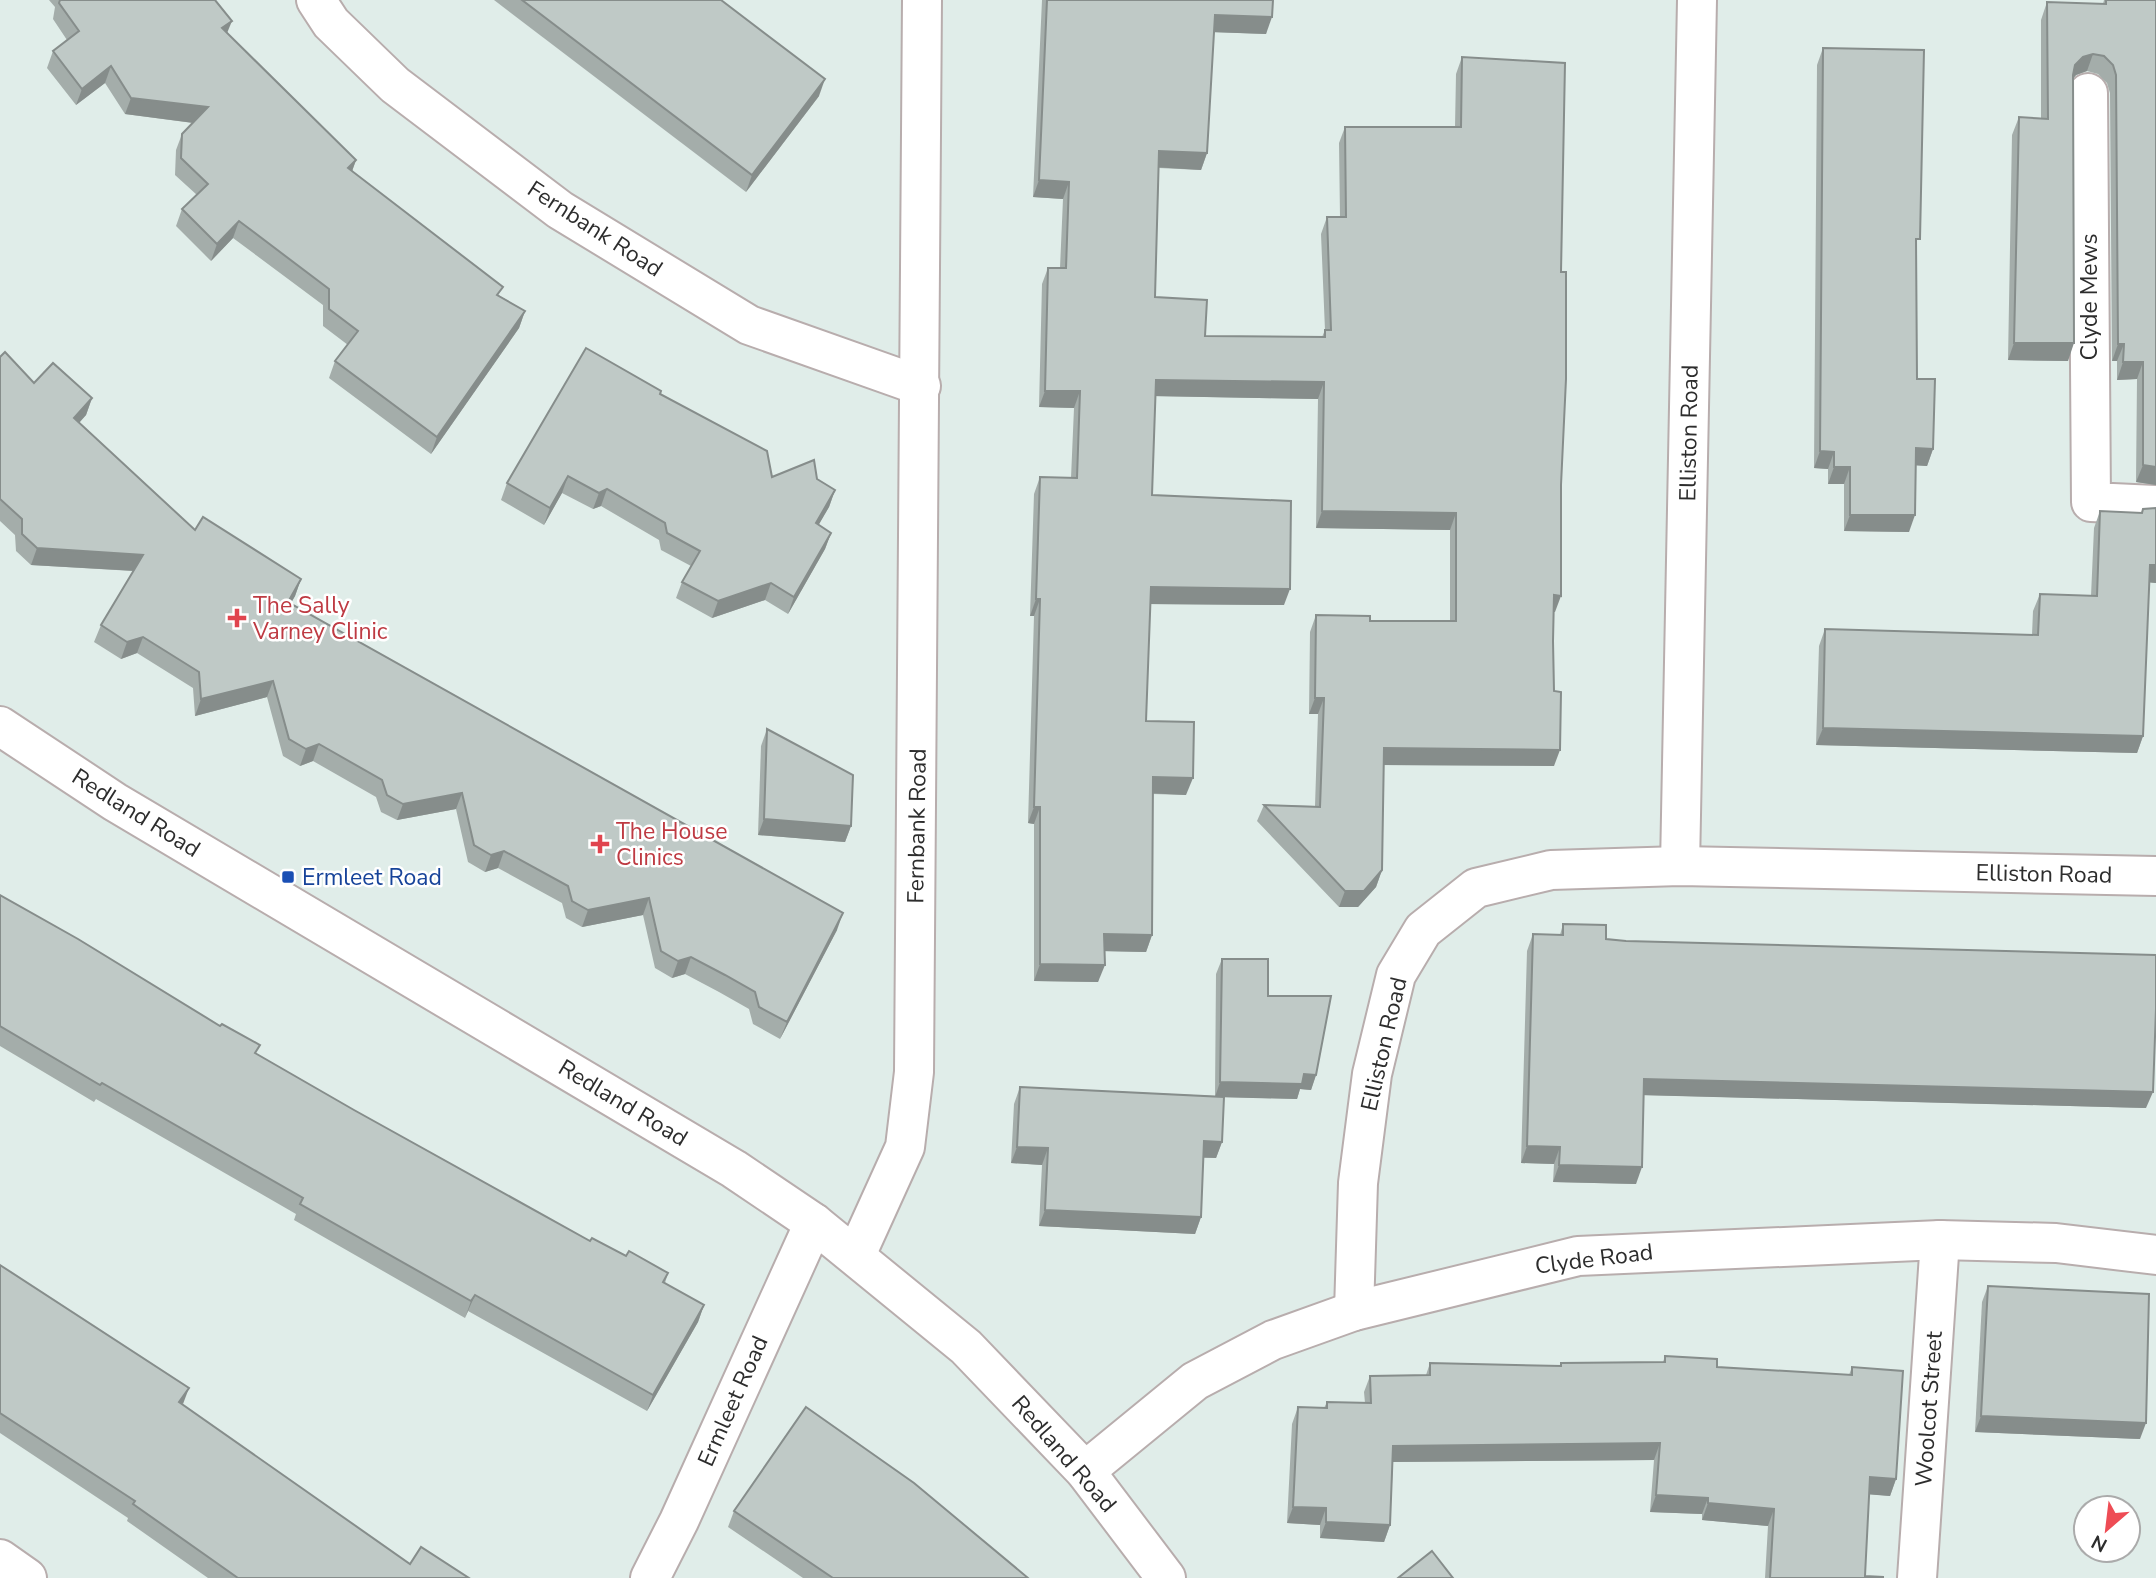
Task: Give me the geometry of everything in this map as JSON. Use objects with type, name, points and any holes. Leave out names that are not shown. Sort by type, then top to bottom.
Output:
[{"type":"street","name":"Fernbank Road","points":[[316,0],[331,23],[395,85],[559,210],[749,325],[921,386]]},
{"type":"street","name":"Fernbank Road","points":[[856,1255],[905,1147],[914,1072],[922,0]]},
{"type":"street","name":"Elliston Road","points":[[1680,866],[1697,0]]},
{"type":"street","name":"Clyde Mews","points":[[2088,93],[2091,502],[2156,505]]},
{"type":"street","name":"Redland Road","points":[[0,726],[115,802],[734,1169],[814,1223],[967,1347],[1085,1471],[1166,1578]]},
{"type":"street","name":"Elliston Road","points":[[1354,1311],[1358,1183],[1372,1074],[1396,975],[1423,930],[1476,888],[1551,870],[1680,866],[2156,876]]},
{"type":"street","name":"Ermleet Road","points":[[650,1578],[679,1521],[814,1223]]},
{"type":"street","name":"Clyde Road","points":[[1085,1471],[1195,1381],[1273,1340],[1354,1311],[1578,1256],[1940,1240],[2056,1243],[2156,1255]]},
{"type":"street","name":"Woolcot Street","points":[[1917,1578],[1940,1240]]},
{"type":"street","points":[[0,1559],[27,1578]]},
{"type":"building","points":[[60,0],[215,0],[232,21],[222,28],[356,160],[348,168],[503,287],[497,295],[525,311],[437,437],[335,361],[358,331],[329,309],[329,289],[239,221],[217,244],[182,209],[208,184],[181,158],[182,134],[208,107],[131,98],[111,66],[82,89],[53,51],[79,31],[59,3]]},
{"type":"building","points":[[522,0],[721,0],[825,79],[752,175]]},
{"type":"building","points":[[1047,0],[1273,0],[1272,17],[1215,15],[1207,153],[1159,151],[1155,297],[1207,300],[1205,336],[1325,337],[1325,330],[1331,330],[1327,217],[1346,217],[1345,127],[1461,127],[1462,57],[1565,63],[1561,272],[1566,272],[1566,379],[1561,485],[1561,596],[1554,595],[1553,641],[1554,691],[1561,692],[1560,750],[1384,748],[1382,870],[1364,891],[1345,891],[1264,805],[1320,807],[1324,698],[1315,698],[1316,615],[1370,616],[1370,621],[1456,621],[1456,513],[1322,511],[1324,382],[1156,380],[1152,495],[1291,501],[1290,589],[1151,587],[1146,721],[1194,722],[1193,778],[1153,777],[1152,935],[1104,934],[1105,965],[1040,964],[1040,807],[1034,807],[1040,599],[1036,599],[1040,477],[1077,478],[1080,391],[1045,391],[1048,268],[1066,268],[1069,182],[1039,180]]},
{"type":"building","points":[[2106,0],[2156,0],[2156,467],[2143,465],[2143,362],[2123,362],[2124,344],[2118,344],[2116,75],[2113,65],[2104,56],[2093,54],[2083,57],[2075,65],[2073,75],[2074,343],[2014,343],[2019,117],[2048,119],[2047,2],[2106,4]]},
{"type":"building","points":[[1823,48],[1924,50],[1920,239],[1916,239],[1917,379],[1935,379],[1933,449],[1916,448],[1915,515],[1850,515],[1850,467],[1834,467],[1834,452],[1820,451]]},
{"type":"building","points":[[586,348],[661,391],[660,394],[767,451],[772,477],[814,460],[817,479],[835,490],[816,523],[831,533],[794,597],[771,583],[718,601],[682,582],[700,551],[667,533],[665,523],[607,489],[599,493],[568,476],[550,508],[507,483]]},
{"type":"building","points":[[5,352],[34,383],[53,363],[92,398],[74,418],[195,530],[203,517],[301,579],[288,602],[843,913],[787,1022],[759,1007],[755,992],[725,975],[691,957],[678,961],[661,951],[649,898],[588,910],[572,901],[568,886],[504,851],[491,855],[474,845],[462,793],[403,804],[387,795],[382,780],[319,744],[306,749],[289,739],[273,681],[201,699],[199,672],[143,637],[127,642],[101,625],[143,555],[37,548],[22,534],[22,519],[0,499],[0,357]]},
{"type":"building","points":[[2156,508],[2156,565],[2150,565],[2143,736],[1823,728],[1825,629],[2038,635],[2040,594],[2097,596],[2100,511],[2142,513],[2143,509]]},
{"type":"building","points":[[767,729],[853,775],[851,826],[764,819]]},
{"type":"building","points":[[0,895],[78,939],[220,1026],[222,1024],[260,1045],[255,1053],[354,1110],[590,1241],[592,1238],[626,1256],[629,1251],[668,1273],[663,1282],[704,1305],[653,1395],[475,1295],[471,1301],[300,1204],[303,1198],[0,1026]]},
{"type":"building","points":[[1563,924],[1606,925],[1606,939],[1626,941],[2156,955],[2153,1092],[1644,1079],[1642,1167],[1559,1165],[1560,1147],[1527,1146],[1533,934],[1563,935]]},
{"type":"building","points":[[1222,959],[1268,959],[1268,996],[1331,996],[1316,1075],[1304,1074],[1302,1084],[1220,1082]]},
{"type":"building","points":[[1020,1087],[1224,1097],[1222,1142],[1204,1141],[1201,1217],[1045,1210],[1048,1148],[1017,1147]]},
{"type":"building","points":[[0,1265],[189,1388],[179,1402],[410,1564],[421,1547],[469,1578],[238,1578],[133,1504],[135,1501],[0,1413]]},
{"type":"building","points":[[1988,1286],[2149,1294],[2146,1423],[1981,1416]]},
{"type":"building","points":[[1665,1356],[1717,1359],[1717,1367],[1852,1375],[1852,1367],[1903,1371],[1896,1479],[1870,1477],[1865,1576],[1883,1578],[1770,1578],[1774,1509],[1708,1503],[1708,1498],[1656,1495],[1660,1443],[1393,1446],[1390,1525],[1326,1522],[1326,1508],[1293,1507],[1298,1407],[1327,1408],[1327,1402],[1371,1403],[1370,1376],[1430,1375],[1430,1363],[1561,1366],[1561,1363],[1665,1362]]},
{"type":"building","points":[[806,1407],[914,1483],[1028,1578],[833,1578],[734,1511]]},
{"type":"building","points":[[1432,1551],[1453,1578],[1398,1578]]},
{"type":"place","name":"The Sally Varney Clinic","points":[[237,618]]},
{"type":"place","name":"The House Clinics","points":[[600,844]]},
{"type":"place","name":"Ermleet Road","points":[[288,877]]}]
